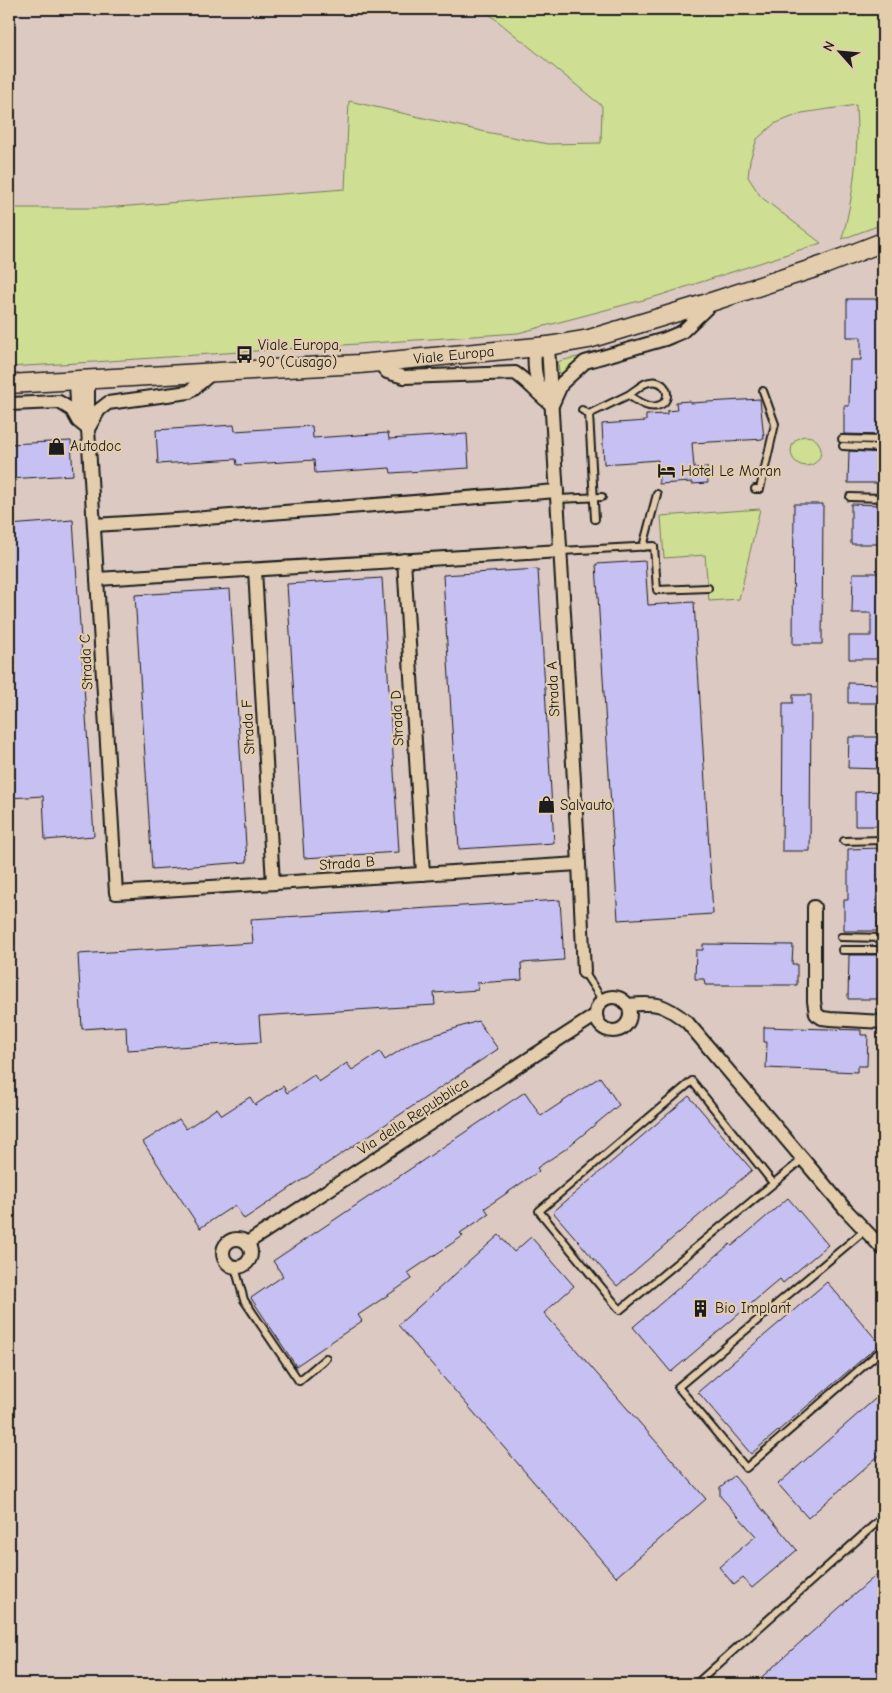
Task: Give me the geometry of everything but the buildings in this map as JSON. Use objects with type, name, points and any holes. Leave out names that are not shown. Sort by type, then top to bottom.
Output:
[{"type":"main road","name":"Viale Europa","points":[[9,384],[378,362],[541,347],[589,339],[714,301],[824,265],[883,242]]},
{"type":"street","name":"Strada A","points":[[552,405],[562,383],[585,362],[666,339],[682,332],[714,301]]},
{"type":"street","name":"Strada A","points":[[541,347],[552,405],[584,972]]},
{"type":"street","points":[[378,362],[387,372],[404,377],[515,373],[526,380],[544,400],[552,405]]},
{"type":"street","points":[[9,404],[59,402],[72,410],[78,421],[88,429],[99,410],[108,403],[189,392],[212,373]]},
{"type":"street","name":"Strada C","points":[[82,380],[88,429],[116,893]]},
{"type":"street","points":[[94,525],[557,495]]},
{"type":"street","points":[[97,579],[561,551]]},
{"type":"street","name":"Strada D","points":[[404,560],[422,874]]},
{"type":"street","name":"Strada F","points":[[255,570],[273,883]]},
{"type":"street","name":"Strada B","points":[[116,893],[579,864]]},
{"type":"street","points":[[814,907],[814,1001],[816,1014],[818,1017],[830,1019],[883,1022]]},
{"type":"street","points":[[613,997],[619,998],[628,1005],[630,1010],[629,1021],[626,1026],[616,1031],[605,1029],[598,1020],[597,1010],[602,1001],[613,997]]},
{"type":"street","points":[[628,1005],[658,1004],[673,1011],[687,1022],[803,1159],[883,1249]]},
{"type":"street","name":"Via della Repubblica","points":[[247,1243],[596,1015]]},
{"type":"street","points":[[239,1239],[247,1243],[251,1251],[249,1259],[243,1265],[235,1267],[223,1255],[227,1243],[239,1239]]},
{"type":"lane","points":[[589,414],[628,395],[644,384],[657,382],[667,390],[667,397],[664,403],[658,406],[644,404],[628,395]]},
{"type":"lane","points":[[755,489],[760,489],[775,424],[764,391]]},
{"type":"lane","points":[[582,410],[589,414]]},
{"type":"lane","points":[[589,414],[595,520]]},
{"type":"lane","points":[[842,438],[883,440]]},
{"type":"lane","points":[[843,446],[883,448]]},
{"type":"lane","points":[[643,547],[657,494]]},
{"type":"lane","points":[[557,495],[602,497]]},
{"type":"lane","points":[[850,497],[883,498]]},
{"type":"lane","points":[[561,551],[654,546],[656,590],[708,588]]},
{"type":"lane","points":[[844,841],[883,840]]},
{"type":"lane","points":[[841,937],[883,938]]},
{"type":"lane","points":[[842,950],[883,950]]},
{"type":"lane","points":[[584,972],[602,1001]]},
{"type":"lane","points":[[773,1184],[692,1081],[539,1211],[620,1310],[773,1184],[803,1159]]},
{"type":"lane","points":[[865,1230],[678,1387],[746,1468],[883,1349]]},
{"type":"lane","points":[[235,1267],[244,1300],[299,1381],[326,1358]]},
{"type":"lane","points":[[696,1684],[883,1517]]},
{"type":"green space","points":[[483,9],[883,9],[883,224],[842,239],[855,173],[856,105],[802,113],[774,124],[757,139],[750,160],[748,177],[761,197],[821,243],[658,296],[518,333],[9,367],[9,208],[104,208],[345,189],[349,101],[548,144],[601,143],[602,106]]},
{"type":"green space","points":[[582,356],[561,374],[559,372],[558,363],[560,361]]},
{"type":"green space","points":[[806,436],[812,437],[820,445],[820,457],[812,465],[806,466],[800,465],[792,457],[791,451],[792,445],[800,437]]},
{"type":"green space","points":[[760,509],[739,599],[709,601],[705,555],[664,558],[661,516]]},
{"type":"place","name":"Viale Europa, 90 (Cusago)","points":[[244,354]]},
{"type":"place","name":"Autodoc","points":[[56,446]]},
{"type":"place","name":"Hotel Le Moran","points":[[667,471]]},
{"type":"place","name":"Salvauto","points":[[546,805]]},
{"type":"place","name":"Bio Implant","points":[[701,1308]]}]
